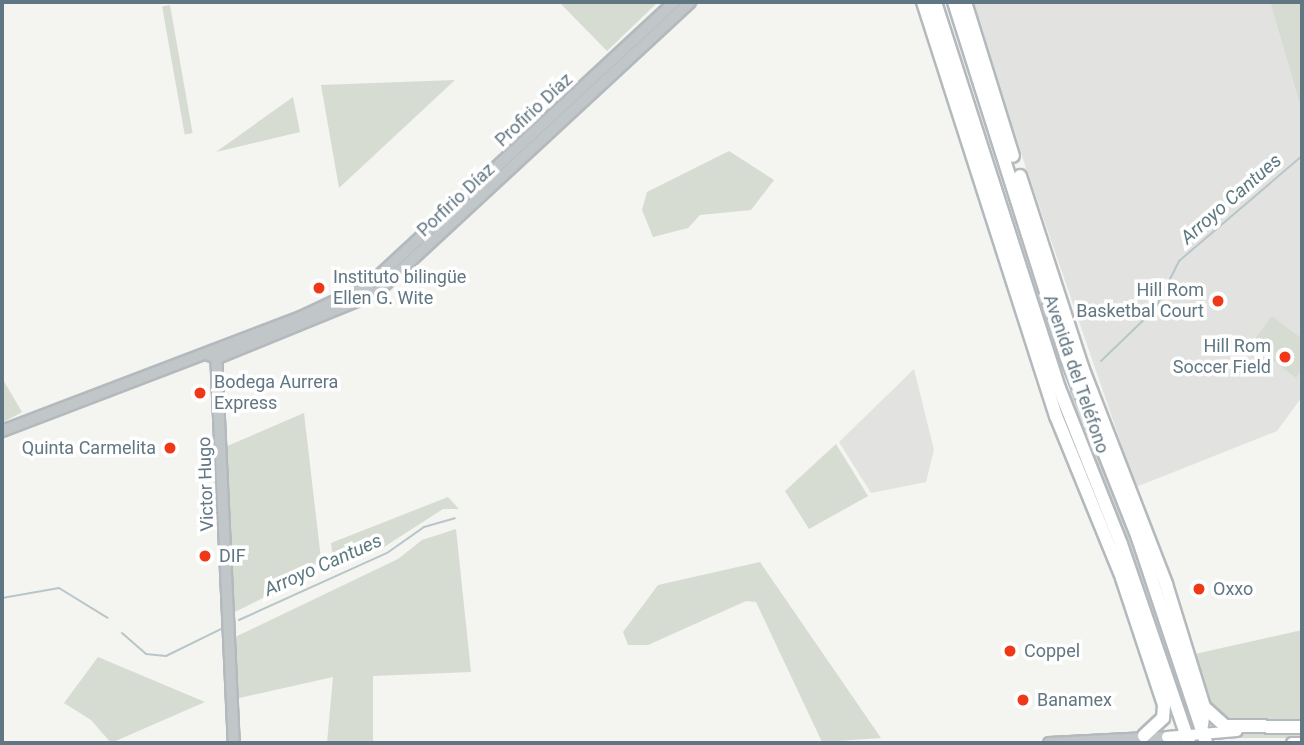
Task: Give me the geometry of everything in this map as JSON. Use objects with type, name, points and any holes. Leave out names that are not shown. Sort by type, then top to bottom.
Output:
[{"type":"main road","points":[[923,2],[942,41]]},
{"type":"main road","points":[[935,2],[942,41],[1054,391],[1187,739]]},
{"type":"main road","name":"Avenida del Teléfono","points":[[954,2],[1055,300],[1075,382],[1143,536]]},
{"type":"main road","points":[[965,2],[1055,300],[1204,708],[1204,735]]},
{"type":"main road","name":"Avenida del Teléfono","points":[[942,41],[1033,310],[1048,372]]},
{"type":"main road","points":[[1033,310],[1055,300]]},
{"type":"main road","points":[[1054,391],[1075,382]]},
{"type":"main road","points":[[1186,661],[1204,735]]},
{"type":"main road","points":[[1144,736],[1164,712],[1158,669]]},
{"type":"main road","points":[[1204,708],[1225,726],[1302,727]]},
{"type":"main road","points":[[1167,737],[1187,739],[1204,735],[1302,727]]},
{"type":"main road","points":[[1292,743],[1302,743]]},
{"type":"street","name":"Profirio Díaz","points":[[273,328],[369,285],[675,2]]},
{"type":"street","name":"Porfirio Díaz","points":[[2,431],[376,293],[690,2]]},
{"type":"street","name":"Porfirio Díaz","points":[[213,354],[273,328]]},
{"type":"street","name":"Victor Hugo","points":[[213,354],[234,743]]},
{"type":"street","points":[[1049,743],[1144,736],[1167,737]]},
{"type":"shaded area","points":[[559,2],[658,2],[607,51]]},
{"type":"shaded area","points":[[969,2],[1270,2],[1302,112],[1302,397],[1277,431],[1136,487]]},
{"type":"shaded area","points":[[1270,2],[1302,2],[1302,112]]},
{"type":"shaded area","points":[[170,5],[193,133],[185,134],[162,6]]},
{"type":"shaded area","points":[[455,80],[339,188],[321,85]]},
{"type":"shaded area","points":[[293,97],[300,132],[216,152]]},
{"type":"shaded area","points":[[729,151],[774,180],[751,210],[700,215],[688,228],[653,237],[642,210],[647,192]]},
{"type":"shaded area","name":"Hill Rom Soccer Field","points":[[1272,316],[1302,339],[1302,370],[1296,378],[1251,344]]},
{"type":"shaded area","points":[[914,369],[934,450],[926,482],[871,493],[839,442]]},
{"type":"shaded area","points":[[2,378],[22,412],[2,423]]},
{"type":"shaded area","points":[[1072,389],[1122,509],[1191,707],[1182,709],[1065,395]]},
{"type":"shaded area","points":[[304,413],[322,568],[235,612],[225,447]]},
{"type":"shaded area","points":[[836,444],[868,496],[809,529],[785,491]]},
{"type":"shaded area","points":[[448,497],[459,509],[443,509],[384,547],[334,566],[331,543]]},
{"type":"shaded area","points":[[456,529],[471,672],[373,676],[373,743],[327,743],[333,677],[239,698],[235,637],[398,559],[422,540]]},
{"type":"shaded area","points":[[760,562],[881,738],[822,742],[756,602],[746,601],[648,645],[628,645],[623,632],[658,585]]},
{"type":"shaded area","points":[[1302,630],[1302,721],[1224,723],[1214,712],[1195,654]]},
{"type":"shaded area","points":[[98,657],[205,702],[111,743],[91,720],[64,703]]},
{"type":"shaded area","points":[[1302,731],[1302,738],[1229,738],[1230,734]]},
{"type":"waterway","name":"Arroyo Cantues","points":[[1101,361],[1155,309],[1179,261],[1302,156]]},
{"type":"waterway","name":"Arroyo Cantues","points":[[239,620],[387,553],[424,527],[455,518]]},
{"type":"waterway","name":"Arroyo Cantues","points":[[2,598],[59,588],[108,618]]},
{"type":"waterway","name":"Arroyo Cantues","points":[[122,633],[146,654],[166,656],[221,629]]},
{"type":"place","name":"Instituto bilingüe Ellen G. Wite","points":[[319,288]]},
{"type":"place","name":"Hill Rom Basketbal Court","points":[[1218,301]]},
{"type":"place","name":"Hill Rom Soccer Field","points":[[1285,357]]},
{"type":"place","name":"Bodega Aurrera Express","points":[[200,393]]},
{"type":"place","name":"Quinta Carmelita","points":[[170,448]]},
{"type":"place","name":"DIF","points":[[205,556]]},
{"type":"place","name":"Oxxo","points":[[1199,589]]},
{"type":"place","name":"Coppel","points":[[1010,651]]},
{"type":"place","name":"Banamex","points":[[1023,700]]}]
